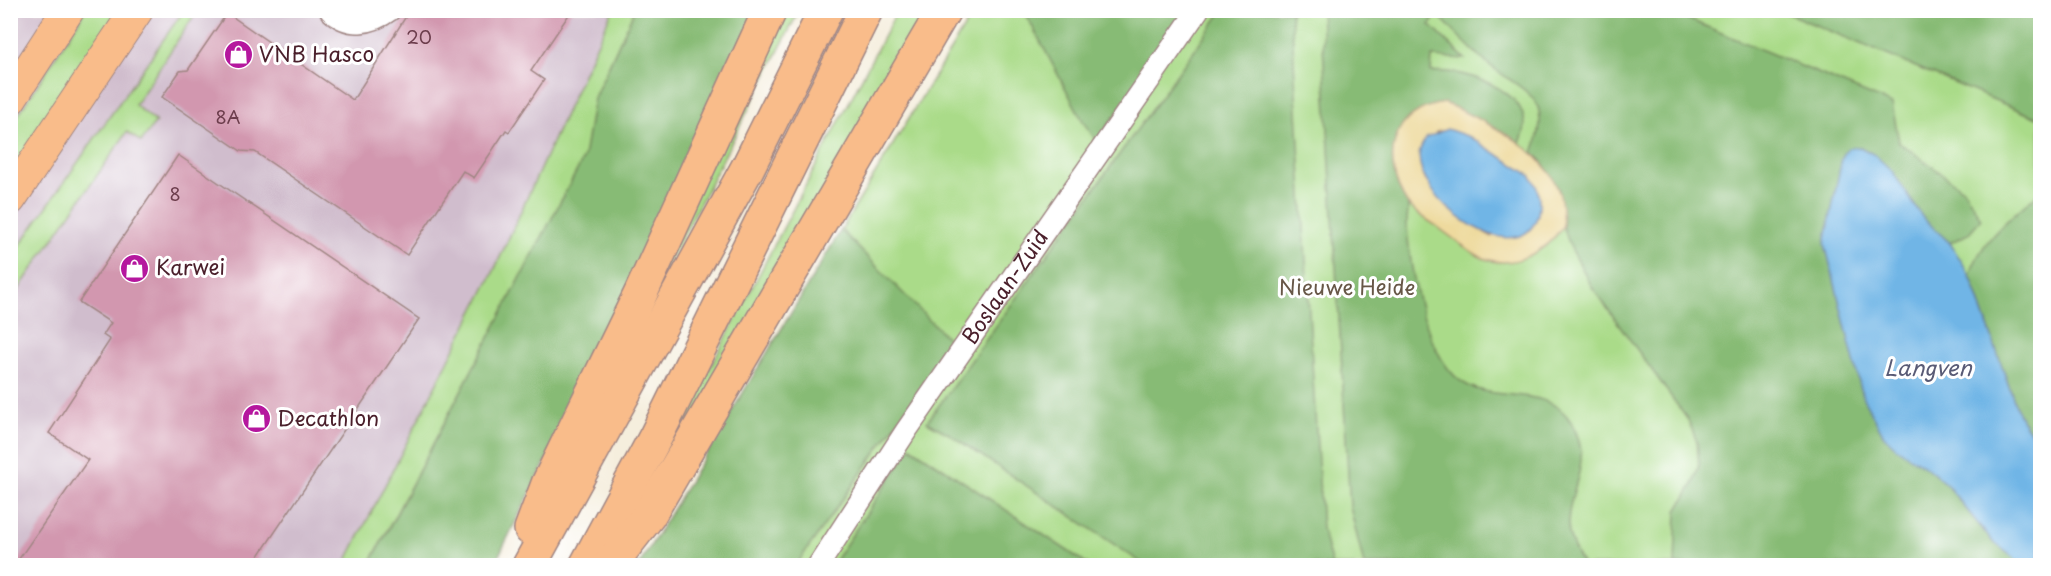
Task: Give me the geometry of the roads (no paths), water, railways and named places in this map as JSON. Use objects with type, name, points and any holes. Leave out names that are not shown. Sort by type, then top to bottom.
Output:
[{"type":"highway","points":[[517,566],[548,484],[645,284],[770,10]]},
{"type":"highway","points":[[530,566],[748,167],[826,10]]},
{"type":"highway","points":[[586,566],[656,436],[866,10]]},
{"type":"highway","points":[[609,566],[649,516],[944,10]]},
{"type":"main road","points":[[10,99],[68,10]]},
{"type":"main road","points":[[10,199],[137,10]]},
{"type":"street","points":[[330,10],[347,21],[358,23],[380,18],[390,10]]},
{"type":"street","name":"Boslaan-Zuid","points":[[818,566],[906,431],[1198,10]]},
{"type":"water","points":[[1447,129],[1470,137],[1530,175],[1537,189],[1539,203],[1538,214],[1528,232],[1511,238],[1490,234],[1468,224],[1448,208],[1431,189],[1421,169],[1420,150],[1426,138]]},
{"type":"water","name":"Langven","points":[[1860,147],[1875,155],[1892,171],[1923,218],[1950,243],[1970,275],[2019,415],[2040,446],[2040,565],[2023,565],[1992,541],[1946,484],[1926,467],[1899,450],[1884,436],[1863,398],[1825,244],[1842,157],[1848,148]]},
{"type":"place","name":"VNB Hasco","points":[[238,55]]},
{"type":"place","name":"Karwei","points":[[135,268]]},
{"type":"place","name":"Decathlon","points":[[256,419]]},
{"type":"park label","name":"Nieuwe Heide","points":[[1347,288]]}]
